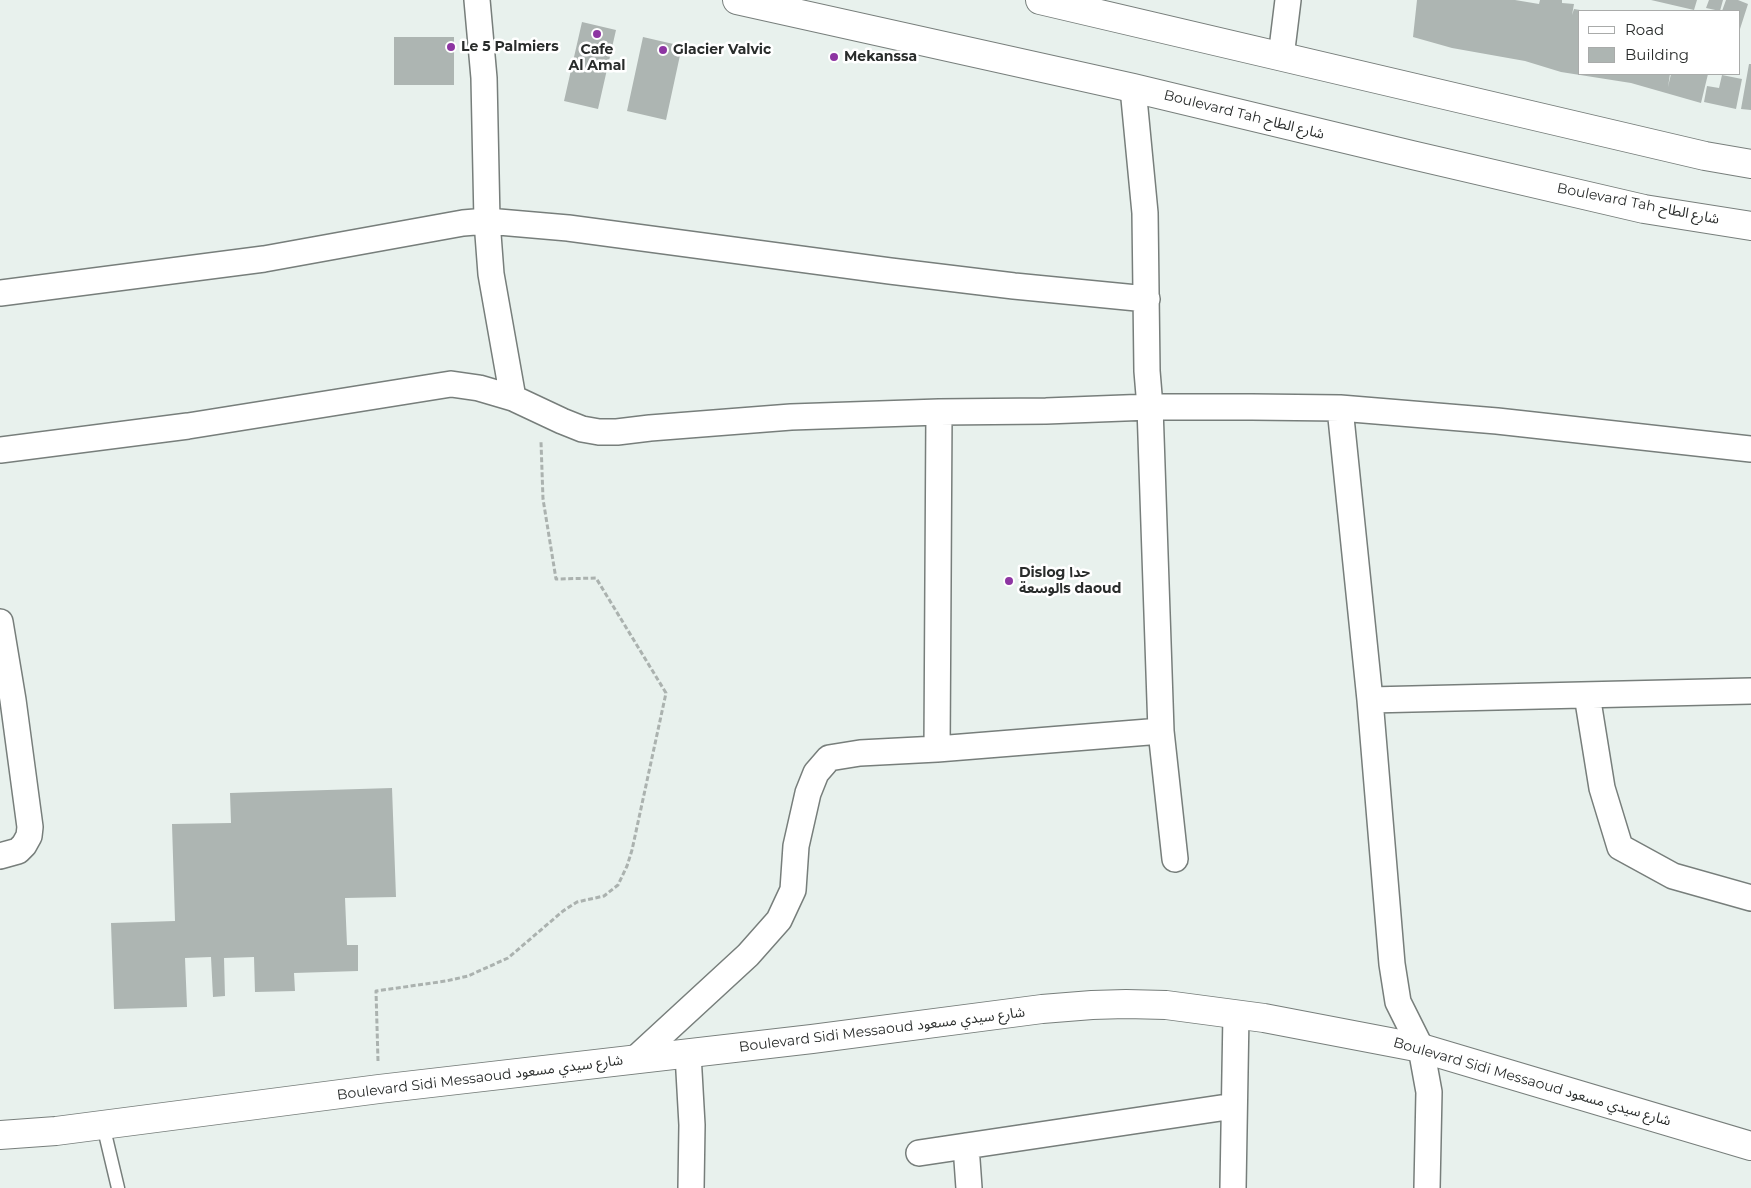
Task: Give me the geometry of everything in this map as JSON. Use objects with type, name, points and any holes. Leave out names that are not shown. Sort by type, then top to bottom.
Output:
[{"type":"street","points":[[477,0],[484,78],[487,221],[491,274],[513,398]]},
{"type":"street","name":"Boulevard Tah شارع الطاح","points":[[737,0],[1133,88],[1402,153],[1644,208],[1751,226]]},
{"type":"street","points":[[1040,0],[1705,156],[1751,164]]},
{"type":"street","points":[[1281,56],[1288,0]]},
{"type":"street","points":[[1133,88],[1145,213],[1147,371],[1150,407],[1161,731],[1175,859]]},
{"type":"street","points":[[0,293],[264,259],[463,223],[487,221],[568,228],[1032,288],[1147,299]]},
{"type":"street","points":[[0,450],[188,426],[451,384],[479,388],[513,398],[540,412],[582,429],[599,432],[790,417],[939,412],[1046,411],[1150,407],[1340,408],[1497,421],[1751,449]]},
{"type":"street","points":[[1340,408],[1370,700],[1395,983],[1398,1002],[1422,1048],[1429,1092],[1427,1188]]},
{"type":"street","points":[[936,749],[939,412]]},
{"type":"street","points":[[0,622],[13,700],[30,827],[29,836],[24,845],[18,850],[0,856]]},
{"type":"street","points":[[1370,700],[1751,691]]},
{"type":"street","points":[[1587,695],[1602,788],[1620,847],[1673,876],[1751,898]]},
{"type":"street","points":[[634,1060],[748,955],[779,920],[793,890],[796,846],[808,793],[816,773],[829,758],[860,753],[936,749],[1161,731]]},
{"type":"street","name":"Boulevard Sidi Messaoud شارع سيدي مسعود","points":[[0,1136],[56,1131],[379,1089],[688,1054],[1042,1010],[1092,1005],[1166,1005],[1310,1026],[1422,1048],[1751,1146]]},
{"type":"street","points":[[1233,1188],[1236,1014]]},
{"type":"street","points":[[688,1054],[692,1125],[691,1188]]},
{"type":"street","points":[[919,1153],[1234,1106]]},
{"type":"street","points":[[966,1146],[968,1188]]},
{"type":"lane","points":[[103,1125],[118,1188]]},
{"type":"path","points":[[379,1089],[376,991],[468,976],[508,958],[563,911],[577,902],[604,896],[618,885],[632,850],[666,693],[596,578],[556,579],[543,500],[540,412]]},
{"type":"building","points":[[1417,0],[1515,0],[1539,4],[1540,0],[1562,0],[1562,3],[1574,4],[1572,15],[1574,9],[1580,10],[1578,10],[1578,75],[1561,72],[1525,61],[1452,48],[1413,37]]},
{"type":"building","points":[[1651,0],[1697,0],[1694,10]]},
{"type":"building","points":[[1709,0],[1723,0],[1720,10],[1706,8]]},
{"type":"building","points":[[1726,0],[1738,0],[1748,4],[1741,26],[1741,10],[1722,10]]},
{"type":"building","points":[[582,22],[616,30],[598,109],[564,101]]},
{"type":"building","points":[[394,37],[454,37],[454,85],[394,85]]},
{"type":"building","points":[[643,37],[682,46],[666,120],[627,111]]},
{"type":"building","points":[[1749,64],[1751,64],[1751,110],[1741,109]]},
{"type":"building","points":[[1580,75],[1670,75],[1668,87],[1671,75],[1708,75],[1701,103],[1631,83]]},
{"type":"building","points":[[1722,75],[1742,79],[1736,109],[1704,102],[1707,86],[1719,88]]},
{"type":"building","points":[[392,788],[396,897],[345,898],[347,945],[358,945],[358,971],[294,973],[295,991],[255,992],[254,957],[224,958],[225,996],[213,997],[211,957],[185,958],[187,1007],[114,1009],[111,923],[175,921],[172,824],[231,823],[230,793]]},
{"type":"place","name":"Cafe Al Amal","points":[[597,34]]},
{"type":"place","name":"Le 5 Palmiers","points":[[451,47]]},
{"type":"place","name":"Glacier Valvic","points":[[663,50]]},
{"type":"place","name":"Mekanssa","points":[[834,57]]},
{"type":"place","name":"Dislog حدا الوسعةs daoud","points":[[1009,581]]}]
